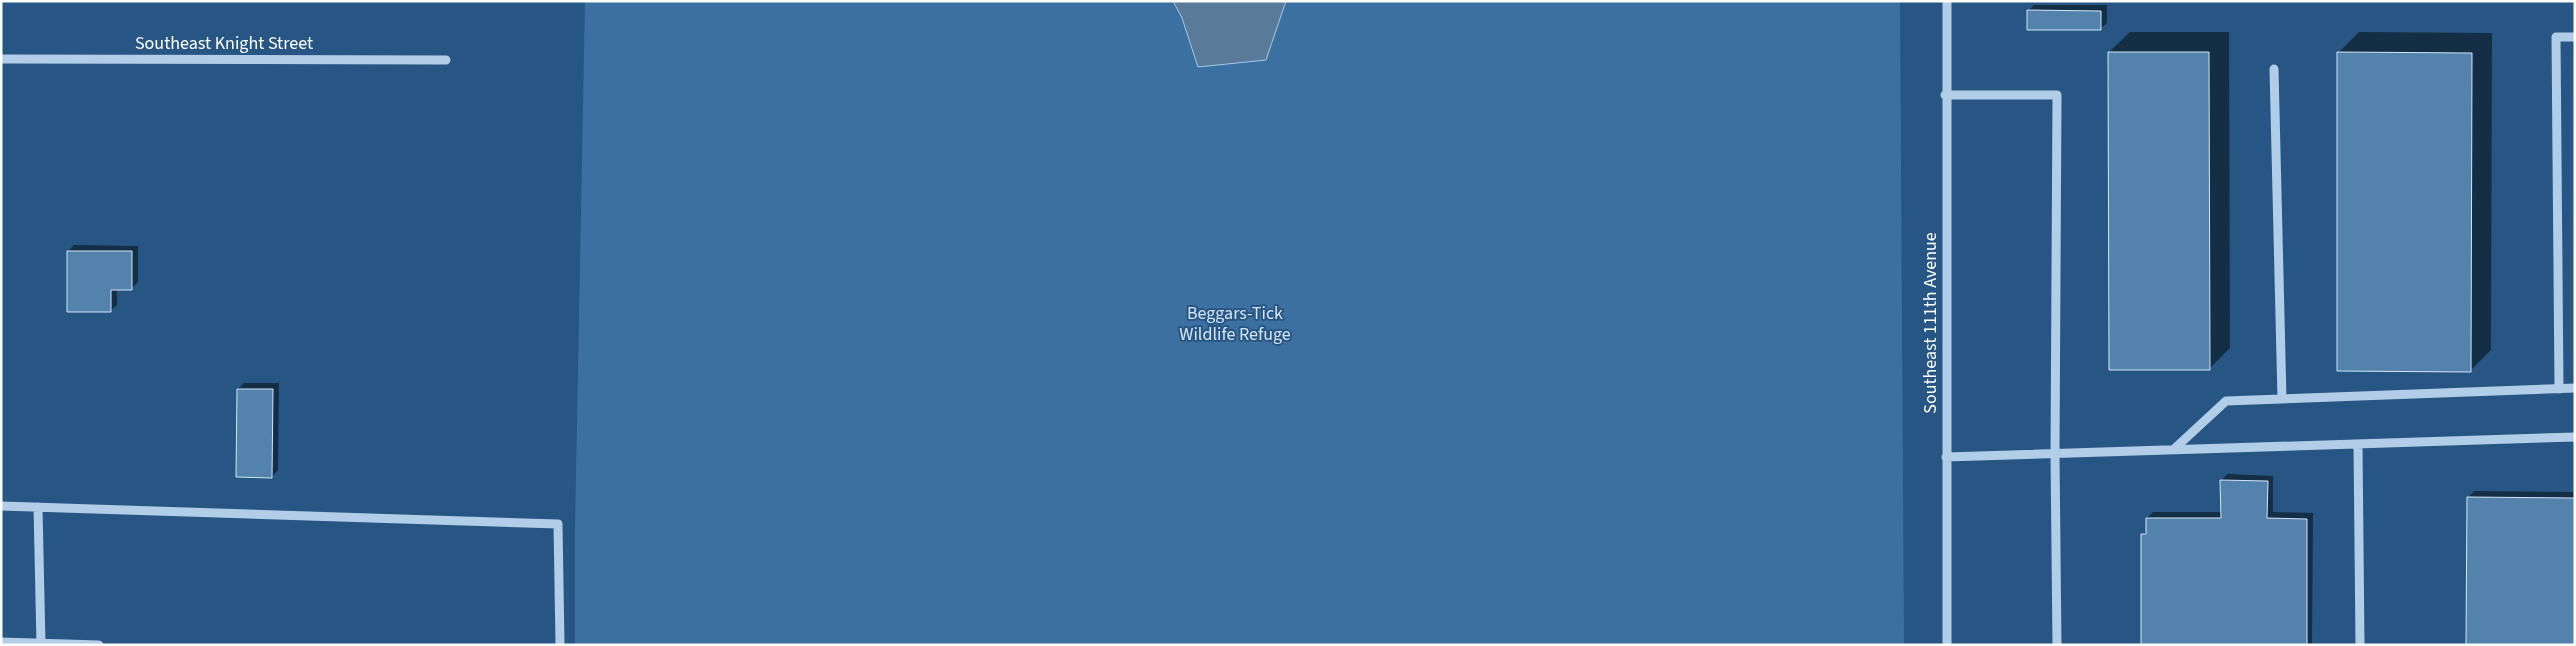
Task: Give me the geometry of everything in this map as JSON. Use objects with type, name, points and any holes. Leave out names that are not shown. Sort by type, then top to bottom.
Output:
[{"type":"street","name":"Southeast 111th Avenue","points":[[1947,1],[1947,645]]},
{"type":"street","points":[[2559,389],[2556,38],[2575,37]]},
{"type":"street","name":"Southeast Knight Street","points":[[1,59],[446,60]]},
{"type":"street","points":[[2274,69],[2282,399]]},
{"type":"street","points":[[1946,95],[2056,95],[2055,454],[2057,645]]},
{"type":"street","points":[[2174,450],[2226,401],[2575,388]]},
{"type":"street","points":[[1946,457],[2575,437]]},
{"type":"street","points":[[2358,444],[2360,645]]},
{"type":"street","points":[[1,506],[558,524],[560,645]]},
{"type":"street","points":[[38,507],[41,644]]},
{"type":"street","points":[[1,642],[99,645]]},
{"type":"green space","name":"Beggars-Tick Wildlife Refuge","points":[[585,1],[1900,1],[1904,645],[575,645],[575,527]]},
{"type":"shaded area","points":[[1173,1],[1286,1],[1266,60],[1198,67],[1182,18]]},
{"type":"building","points":[[2027,10],[2101,11],[2101,30],[2027,30]]},
{"type":"building","points":[[2108,52],[2209,52],[2210,370],[2109,370]]},
{"type":"building","points":[[2337,52],[2472,53],[2471,372],[2337,371]]},
{"type":"building","points":[[67,251],[132,251],[132,290],[111,290],[111,312],[67,312]]},
{"type":"building","points":[[237,389],[273,389],[272,478],[236,477]]},
{"type":"building","points":[[2220,480],[2268,481],[2267,518],[2307,519],[2307,645],[2141,645],[2141,534],[2146,534],[2146,518],[2221,518]]},
{"type":"building","points":[[2467,497],[2575,498],[2575,645],[2466,645]]}]
